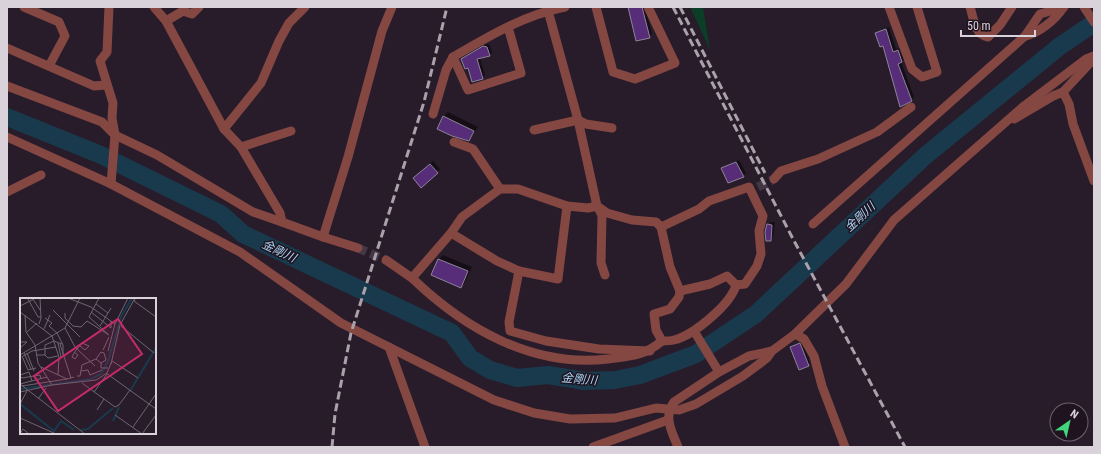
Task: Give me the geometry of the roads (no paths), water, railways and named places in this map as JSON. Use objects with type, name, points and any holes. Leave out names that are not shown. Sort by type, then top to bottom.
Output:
[{"type":"street","points":[[24,7],[59,22],[65,36],[49,66]]},
{"type":"street","points":[[109,7],[107,52],[100,61],[106,85],[113,103],[112,118],[115,136],[111,184]]},
{"type":"street","points":[[154,7],[166,21],[224,129],[241,147],[280,213],[282,222]]},
{"type":"street","points":[[166,21],[182,12],[192,14],[199,7]]},
{"type":"street","points":[[224,129],[261,83],[279,41],[289,23],[305,7]]},
{"type":"street","points":[[323,237],[348,157],[382,31],[392,7]]},
{"type":"street","points":[[433,114],[446,70],[453,57],[498,30],[547,9],[565,7]]},
{"type":"street","points":[[596,7],[613,72],[635,79],[675,63],[648,7]]},
{"type":"street","points":[[889,7],[912,69],[922,77],[937,72],[916,7]]},
{"type":"street","points":[[970,7],[977,31],[982,36],[988,37],[1000,25],[1012,7]]},
{"type":"street","points":[[813,224],[1025,36],[1039,11],[1063,7]]},
{"type":"street","points":[[1025,36],[1032,35],[1058,16],[1063,7]]},
{"type":"street","points":[[1084,7],[1094,22]]},
{"type":"street","points":[[547,9],[578,120],[597,206],[602,215],[601,262],[605,275]]},
{"type":"street","points":[[453,57],[468,90],[521,73],[508,26]]},
{"type":"street","points":[[7,48],[94,86],[106,85]]},
{"type":"street","points":[[1007,120],[1016,119],[1053,96],[1063,92],[1090,63],[1094,56]]},
{"type":"street","points":[[7,137],[111,184],[240,252],[341,322],[494,400],[534,413],[570,419],[608,418],[656,408],[679,410],[696,404],[743,376],[767,358],[772,351],[795,334],[846,284],[894,220],[1007,120],[1086,59],[1094,56]]},
{"type":"street","points":[[7,86],[102,122],[115,136],[157,155],[253,212],[358,248]]},
{"type":"street","points":[[1063,92],[1069,104],[1073,124],[1094,181]]},
{"type":"street","points":[[774,179],[781,171],[818,159],[877,132],[911,107]]},
{"type":"street","points":[[534,130],[578,120],[586,124],[612,128]]},
{"type":"street","points":[[241,147],[291,131]]},
{"type":"street","points":[[454,142],[473,149],[500,189]]},
{"type":"street","points":[[7,192],[41,174]]},
{"type":"street","points":[[661,227],[699,209],[709,201],[753,187],[763,216],[759,231],[761,254],[756,266],[745,284],[736,285]]},
{"type":"street","points":[[412,278],[451,233],[462,217],[500,189],[518,189],[567,206],[588,208],[597,206],[607,213],[632,220],[656,222],[661,227],[670,268],[680,291],[679,297],[670,309],[654,314],[656,330],[662,341]]},
{"type":"street","points":[[451,233],[497,262],[519,271],[558,279],[567,206]]},
{"type":"street","points":[[386,260],[412,278],[437,302],[474,326],[524,350],[562,360],[590,361],[628,357],[650,351],[662,341],[675,340],[694,331],[714,315],[734,293],[736,285]]},
{"type":"street","points":[[519,271],[509,322],[510,331],[546,342],[599,349],[650,351]]},
{"type":"street","points":[[680,291],[710,284],[727,276],[736,285]]},
{"type":"street","points":[[694,331],[717,368]]},
{"type":"street","points":[[795,334],[804,339],[814,356],[822,386],[845,447]]},
{"type":"street","points":[[389,347],[425,447]]},
{"type":"street","points":[[678,447],[668,420],[669,409],[674,402],[717,368],[749,356],[772,351]]},
{"type":"street","points":[[594,447],[668,420]]},
{"type":"waterway","name":"金剛川","points":[[7,117],[101,155],[221,214],[243,234],[452,333],[470,358],[490,370],[517,378],[548,375],[585,381],[615,380],[640,375],[696,354],[756,314],[925,156],[1060,46],[1094,23]]},
{"type":"tunnel","points":[[758,187],[774,179]]},
{"type":"tunnel","points":[[358,248],[386,260]]},
{"type":"railway","points":[[332,447],[335,414],[351,333],[424,102],[447,7]]},
{"type":"railway","points":[[673,7],[792,237],[905,447]]},
{"type":"railway","points":[[680,7],[765,173]]}]
